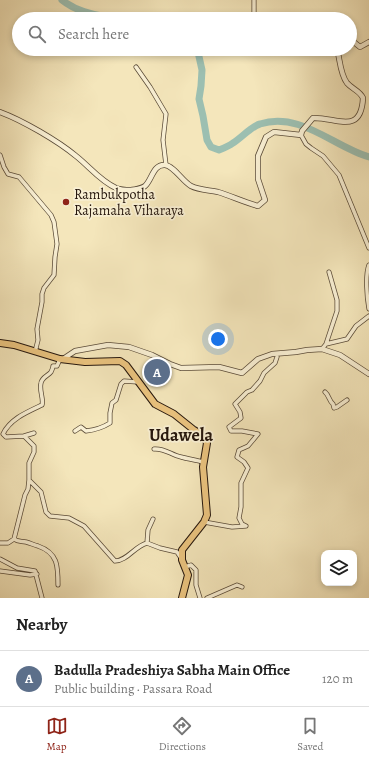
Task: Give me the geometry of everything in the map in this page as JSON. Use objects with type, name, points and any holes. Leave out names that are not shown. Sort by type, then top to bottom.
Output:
[{"type":"highway","points":[[0,342],[14,344],[35,352],[61,359],[85,362],[120,361],[126,365],[155,404],[174,414],[204,436],[207,443],[203,462],[206,515],[204,522],[182,550],[182,560],[188,575],[182,598]]},
{"type":"street","points":[[254,0],[254,12]]},
{"type":"street","points":[[357,45],[362,48],[369,42]]},
{"type":"street","points":[[301,133],[309,121],[315,118],[330,121],[349,122],[356,120],[359,114],[363,98],[359,92],[346,82],[338,56]]},
{"type":"street","points":[[136,67],[166,114],[163,140],[166,165]]},
{"type":"street","points":[[0,112],[51,139],[76,156],[92,172],[115,188],[121,190],[139,189],[145,186],[155,170],[160,166],[166,165],[191,186],[218,192],[258,206],[265,200],[258,179],[258,156],[266,137],[274,132],[301,133]]},
{"type":"street","points":[[301,133],[306,144],[323,156],[339,175],[369,248]]},
{"type":"street","points":[[0,154],[8,174],[19,177],[51,215],[54,222],[57,244],[54,275],[44,288],[42,294],[37,329],[38,340],[35,352]]},
{"type":"street","points":[[369,265],[367,272],[369,309]]},
{"type":"street","points":[[322,349],[326,344],[337,312],[337,300],[329,272]]},
{"type":"street","points":[[326,344],[347,339],[356,326],[369,316]]},
{"type":"street","points":[[34,433],[10,438],[3,434],[8,426],[17,418],[42,405],[43,402],[40,392],[41,381],[51,372],[54,366],[57,366],[61,359],[75,351],[110,345],[146,353],[181,368],[219,367],[242,373],[258,359],[272,354],[322,349],[340,355],[369,374]]},
{"type":"street","points":[[204,522],[232,527],[246,526],[242,524],[240,518],[241,483],[248,468],[244,462],[237,457],[239,450],[248,446],[258,434],[242,431],[231,431],[230,427],[241,418],[240,412],[235,404],[247,392],[252,390],[260,381],[264,373],[274,363],[277,357]]},
{"type":"street","points":[[75,431],[81,427],[86,431],[100,429],[110,423],[112,403],[116,400],[121,384],[124,381],[139,382]]},
{"type":"street","points":[[325,392],[328,394],[334,408],[347,400]]},
{"type":"street","points":[[14,540],[28,488],[28,464],[34,452],[34,446],[24,436]]},
{"type":"street","points":[[154,449],[160,448],[179,457],[203,462]]},
{"type":"street","points":[[29,480],[41,492],[46,512],[50,516],[69,518],[84,526],[115,561],[117,562],[123,559],[139,546],[147,543],[177,552],[182,560]]},
{"type":"street","points":[[147,543],[148,530],[153,519]]},
{"type":"street","points":[[0,543],[8,543],[14,540],[25,542],[41,547],[53,555],[58,566],[58,585]]},
{"type":"street","points":[[0,559],[17,568],[35,571],[42,598]]},
{"type":"street","points":[[185,567],[191,565],[196,570],[196,585],[200,598]]},
{"type":"street","points":[[0,571],[30,575],[37,574]]},
{"type":"street","points":[[207,598],[237,585],[242,587]]},
{"type":"waterway","points":[[62,0],[84,12]]},
{"type":"waterway","points":[[199,56],[202,70],[199,99],[207,140],[211,147],[219,150],[236,141],[257,125],[275,121],[289,122],[303,126],[369,157]]},
{"type":"place","name":"Rambukpotha Rajamaha Viharaya","points":[[66,202]]},
{"type":"place","name":"Badulla Pradeshiya Sabha Main Office","points":[[157,372]]},
{"type":"district","name":"Udawela","points":[[181,435]]}]
